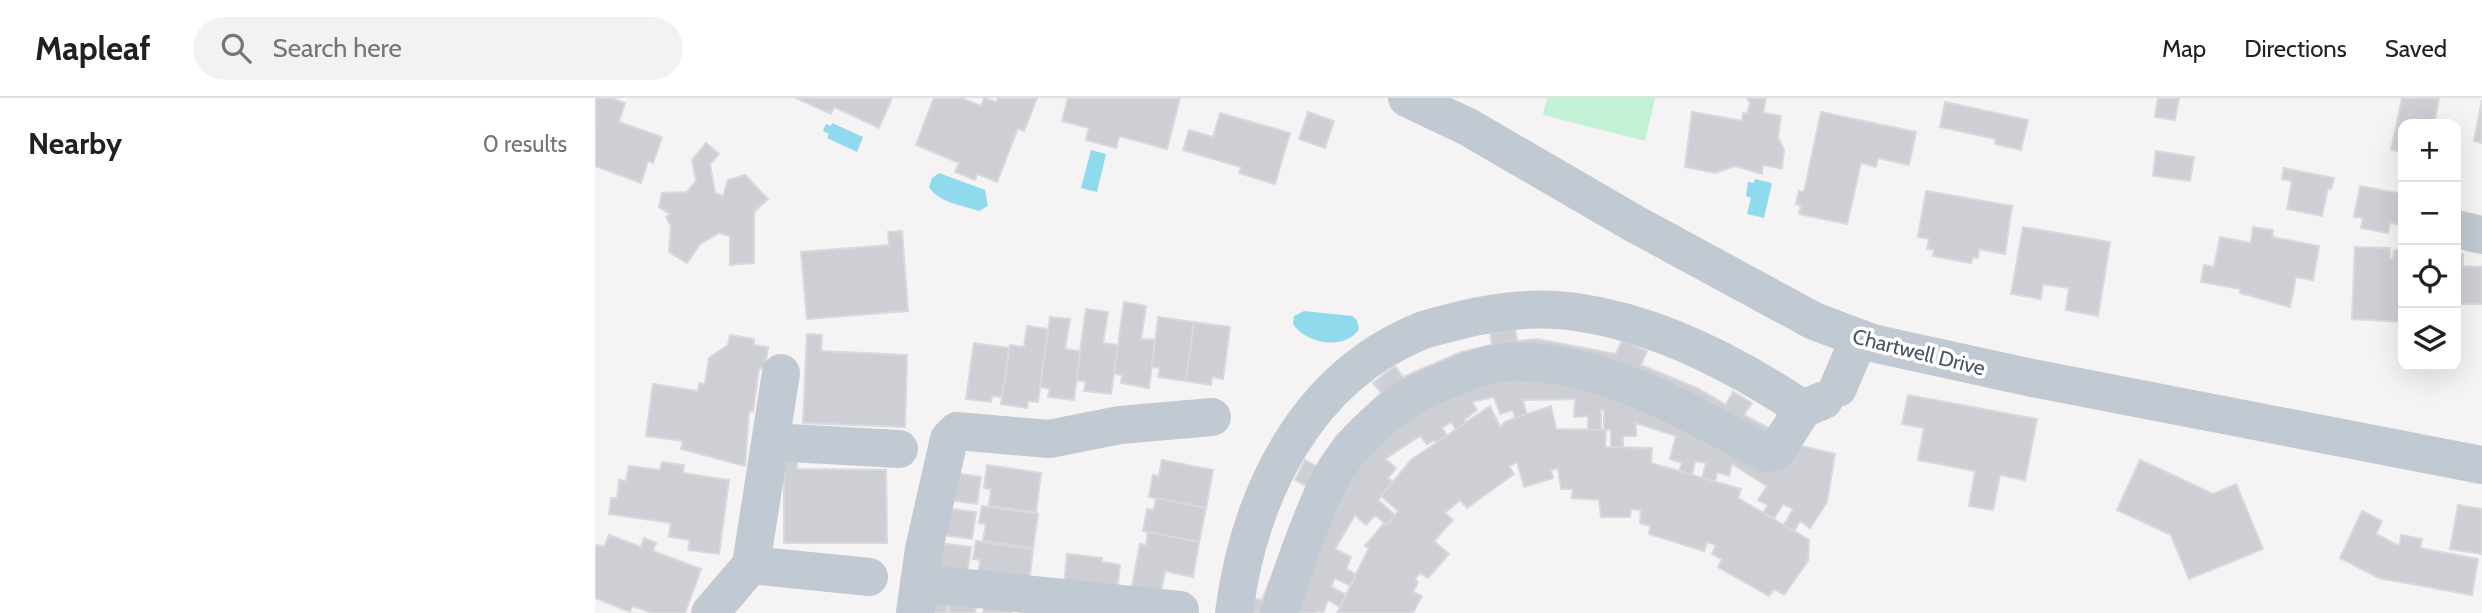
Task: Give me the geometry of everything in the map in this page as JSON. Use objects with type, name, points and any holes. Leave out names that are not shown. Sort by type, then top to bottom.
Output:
[{"type":"street","name":"Chartwell Drive","points":[[1407,98],[1468,127],[1635,224],[1802,314],[1859,338],[2019,375],[2482,465]]},
{"type":"street","points":[[2461,230],[2482,235]]},
{"type":"street","points":[[1234,613],[1249,543],[1275,468],[1287,446],[1313,411],[1355,372],[1421,331],[1504,311],[1551,309],[1591,314],[1644,328],[1756,378],[1822,399]]},
{"type":"street","points":[[1279,613],[1329,481],[1366,433],[1409,395],[1453,377],[1504,362],[1568,368],[1615,380],[1657,396],[1765,453],[1776,451],[1822,399],[1859,338]]},
{"type":"street","points":[[710,613],[751,565],[781,373]]},
{"type":"street","points":[[1180,610],[917,598],[949,439],[957,431],[1049,439],[1120,425],[1212,417]]},
{"type":"street","points":[[771,442],[899,449]]},
{"type":"street","points":[[751,565],[869,577]]},
{"type":"green space","points":[[1547,98],[1655,98],[1645,141],[1543,115]]},
{"type":"water","points":[[832,123],[863,137],[857,152],[827,138],[829,134],[823,131],[826,124],[831,126]]},
{"type":"water","points":[[1091,150],[1106,154],[1097,192],[1081,188]]},
{"type":"water","points":[[939,173],[985,190],[988,206],[979,211],[939,197],[929,187],[932,178]]},
{"type":"water","points":[[1755,179],[1772,183],[1764,218],[1747,214],[1751,198],[1746,196],[1748,182],[1754,183]]},
{"type":"water","points":[[1304,311],[1352,316],[1357,320],[1359,329],[1345,340],[1316,340],[1299,331],[1293,324],[1294,316]]},
{"type":"building","points":[[596,98],[611,98],[625,103],[619,122],[662,137],[653,163],[648,161],[641,183],[595,166]]},
{"type":"building","points":[[796,98],[892,98],[879,128],[834,107],[831,114]]},
{"type":"building","points":[[934,98],[961,98],[981,106],[984,98],[996,102],[998,98],[1037,98],[1024,131],[1018,128],[997,182],[977,174],[975,180],[955,172],[959,163],[916,145]]},
{"type":"building","points":[[1068,98],[1180,98],[1167,149],[1119,136],[1116,148],[1086,140],[1089,128],[1062,121]]},
{"type":"building","points":[[1747,98],[1766,98],[1763,113],[1781,116],[1778,137],[1784,150],[1782,169],[1763,165],[1762,174],[1735,166],[1715,173],[1685,167],[1692,112],[1742,121],[1743,113],[1747,114],[1750,103]]},
{"type":"building","points":[[2158,98],[2179,98],[2175,120],[2155,117]]},
{"type":"building","points":[[2402,98],[2439,98],[2435,119],[2398,119],[2398,151],[2391,150]]},
{"type":"building","points":[[2482,100],[2482,143],[2474,141]]},
{"type":"building","points":[[1945,102],[2028,120],[2021,150],[1995,144],[1996,139],[1940,127]]},
{"type":"building","points":[[1308,112],[1334,121],[1325,148],[1299,139]]},
{"type":"building","points":[[1821,112],[1916,132],[1909,165],[1878,158],[1876,167],[1861,163],[1847,224],[1799,214],[1801,206],[1796,204],[1799,191],[1804,192]]},
{"type":"building","points":[[1220,113],[1290,133],[1275,184],[1239,173],[1241,167],[1183,150],[1189,130],[1213,137]]},
{"type":"building","points":[[706,143],[719,154],[710,164],[715,193],[723,196],[728,180],[745,175],[768,199],[754,212],[754,263],[730,265],[730,236],[719,233],[700,244],[687,263],[669,252],[671,226],[666,217],[670,214],[659,207],[662,193],[687,192],[696,181],[692,160]]},
{"type":"building","points":[[2156,151],[2194,157],[2190,181],[2153,176]]},
{"type":"building","points":[[2284,168],[2334,178],[2331,189],[2328,188],[2322,216],[2287,209],[2292,181],[2282,179]]},
{"type":"building","points":[[2360,186],[2398,193],[2398,224],[2390,223],[2388,233],[2361,228],[2363,218],[2354,217]]},
{"type":"building","points":[[1926,191],[2012,206],[2005,254],[1979,249],[1978,258],[1973,257],[1971,263],[1933,256],[1934,250],[1927,249],[1929,239],[1918,237]]},
{"type":"building","points":[[2023,227],[2110,242],[2098,316],[2066,310],[2069,288],[2043,284],[2041,299],[2011,294]]},
{"type":"building","points":[[2253,227],[2273,230],[2272,237],[2319,246],[2313,280],[2296,277],[2290,307],[2240,293],[2240,289],[2201,282],[2204,265],[2214,267],[2220,237],[2251,243]]},
{"type":"building","points":[[902,231],[908,311],[807,319],[801,252],[889,245],[888,232]]},
{"type":"building","points":[[2355,247],[2390,248],[2390,259],[2393,259],[2394,250],[2398,250],[2398,322],[2352,319]]},
{"type":"building","points":[[2461,254],[2463,266],[2482,267],[2482,304],[2461,304]]},
{"type":"building","points":[[1124,302],[1146,306],[1141,339],[1155,340],[1149,388],[1121,383],[1122,375],[1114,374]]},
{"type":"building","points":[[1086,309],[1108,312],[1103,343],[1118,345],[1111,394],[1084,391],[1086,382],[1076,380]]},
{"type":"building","points":[[1050,317],[1070,319],[1065,349],[1080,351],[1074,400],[1048,397],[1050,389],[1040,387]]},
{"type":"building","points":[[1158,317],[1194,322],[1186,381],[1158,377],[1160,368],[1152,367]]},
{"type":"building","points":[[1194,322],[1230,327],[1223,379],[1212,377],[1211,385],[1186,381]]},
{"type":"building","points":[[1027,326],[1048,329],[1038,402],[1028,401],[1027,408],[1001,404],[1010,345],[1024,347]]},
{"type":"building","points":[[1515,329],[1517,341],[1537,339],[1616,354],[1622,340],[1647,351],[1641,365],[1699,389],[1726,405],[1733,392],[1752,403],[1744,415],[1802,446],[1835,454],[1827,502],[1810,528],[1800,521],[1794,531],[1784,525],[1793,509],[1783,504],[1774,519],[1763,513],[1768,505],[1758,500],[1767,486],[1732,464],[1729,476],[1717,472],[1715,482],[1702,478],[1706,463],[1695,461],[1692,475],[1679,472],[1682,463],[1670,459],[1676,436],[1636,423],[1636,436],[1623,436],[1623,448],[1611,448],[1611,430],[1604,430],[1604,410],[1601,410],[1601,430],[1588,430],[1588,416],[1574,417],[1575,399],[1523,400],[1527,415],[1515,419],[1513,410],[1500,414],[1494,397],[1472,402],[1477,410],[1464,420],[1467,424],[1457,431],[1451,422],[1442,428],[1448,437],[1438,444],[1435,440],[1427,444],[1420,436],[1385,459],[1396,468],[1388,478],[1393,482],[1378,500],[1395,515],[1387,525],[1375,515],[1366,525],[1355,515],[1335,549],[1351,557],[1346,569],[1357,575],[1351,586],[1335,578],[1331,587],[1347,595],[1340,607],[1328,600],[1323,613],[1317,610],[1317,613],[1249,613],[1251,598],[1262,600],[1307,486],[1295,480],[1305,460],[1317,467],[1336,437],[1381,393],[1373,383],[1395,366],[1403,377],[1461,352],[1492,345],[1490,333]]},
{"type":"building","points":[[807,334],[822,335],[821,351],[907,355],[905,427],[803,423]]},
{"type":"building","points":[[730,335],[754,339],[754,345],[768,347],[765,369],[759,368],[753,412],[749,411],[745,466],[681,449],[683,441],[646,436],[653,384],[698,391],[699,383],[705,384],[709,358],[728,345]]},
{"type":"building","points":[[974,343],[1009,348],[1002,397],[992,396],[991,402],[966,399]]},
{"type":"building","points":[[1908,395],[2037,419],[2025,480],[2000,475],[1993,510],[1969,506],[1975,471],[1918,460],[1924,428],[1902,424]]},
{"type":"building","points":[[1490,406],[1500,427],[1506,421],[1551,406],[1556,429],[1606,430],[1605,447],[1652,448],[1651,463],[1741,489],[1738,498],[1809,540],[1808,561],[1784,595],[1774,589],[1769,596],[1718,567],[1722,559],[1712,554],[1716,545],[1707,542],[1704,551],[1649,534],[1650,526],[1640,523],[1641,510],[1631,509],[1630,517],[1601,517],[1599,500],[1572,498],[1573,489],[1561,489],[1558,468],[1551,470],[1553,478],[1524,487],[1517,462],[1509,466],[1514,474],[1467,508],[1460,500],[1445,513],[1453,520],[1434,541],[1449,554],[1428,578],[1420,573],[1415,579],[1418,582],[1413,592],[1422,596],[1413,613],[1337,613],[1369,548],[1365,546],[1398,511],[1381,496],[1411,460]]},
{"type":"building","points":[[784,458],[797,458],[797,469],[886,470],[887,543],[784,543]]},
{"type":"building","points":[[1162,460],[1213,470],[1206,508],[1149,497],[1153,475],[1159,476]]},
{"type":"building","points":[[2140,460],[2213,494],[2236,484],[2263,549],[2189,579],[2171,535],[2117,510]]},
{"type":"building","points":[[662,462],[684,465],[683,473],[729,480],[719,554],[688,550],[690,540],[669,537],[671,523],[609,514],[611,498],[617,498],[619,480],[626,481],[629,466],[660,470]]},
{"type":"building","points":[[987,465],[1041,473],[1036,512],[989,506],[991,489],[984,488]]},
{"type":"building","points":[[950,472],[981,477],[977,504],[946,500]]},
{"type":"building","points":[[1156,498],[1206,508],[1199,542],[1143,531],[1147,509],[1154,510]]},
{"type":"building","points":[[2458,505],[2482,509],[2482,554],[2450,549]]},
{"type":"building","points":[[982,506],[1038,514],[1033,548],[983,541],[986,524],[979,523]]},
{"type":"building","points":[[945,508],[976,512],[972,539],[941,535]]},
{"type":"building","points":[[2362,511],[2382,521],[2376,534],[2395,544],[2400,545],[2401,535],[2422,539],[2420,548],[2478,559],[2472,595],[2379,578],[2340,558]]},
{"type":"building","points":[[1148,532],[1199,542],[1193,577],[1165,571],[1160,597],[1131,591],[1140,544],[1146,545]]},
{"type":"building","points":[[609,535],[641,547],[644,538],[656,543],[653,551],[701,569],[685,613],[652,613],[632,606],[630,612],[595,598],[595,549],[597,545],[604,547]]},
{"type":"building","points":[[976,541],[1033,549],[1029,583],[978,577],[980,560],[973,559]]},
{"type":"building","points":[[940,543],[971,547],[967,574],[936,569]]},
{"type":"building","points":[[1067,554],[1102,558],[1102,562],[1120,565],[1117,592],[1064,586]]},
{"type":"building","points":[[933,597],[949,600],[947,613],[931,613]]},
{"type":"building","points":[[951,598],[977,602],[975,613],[949,613]]},
{"type":"building","points":[[985,603],[1012,607],[1011,613],[983,613]]}]
